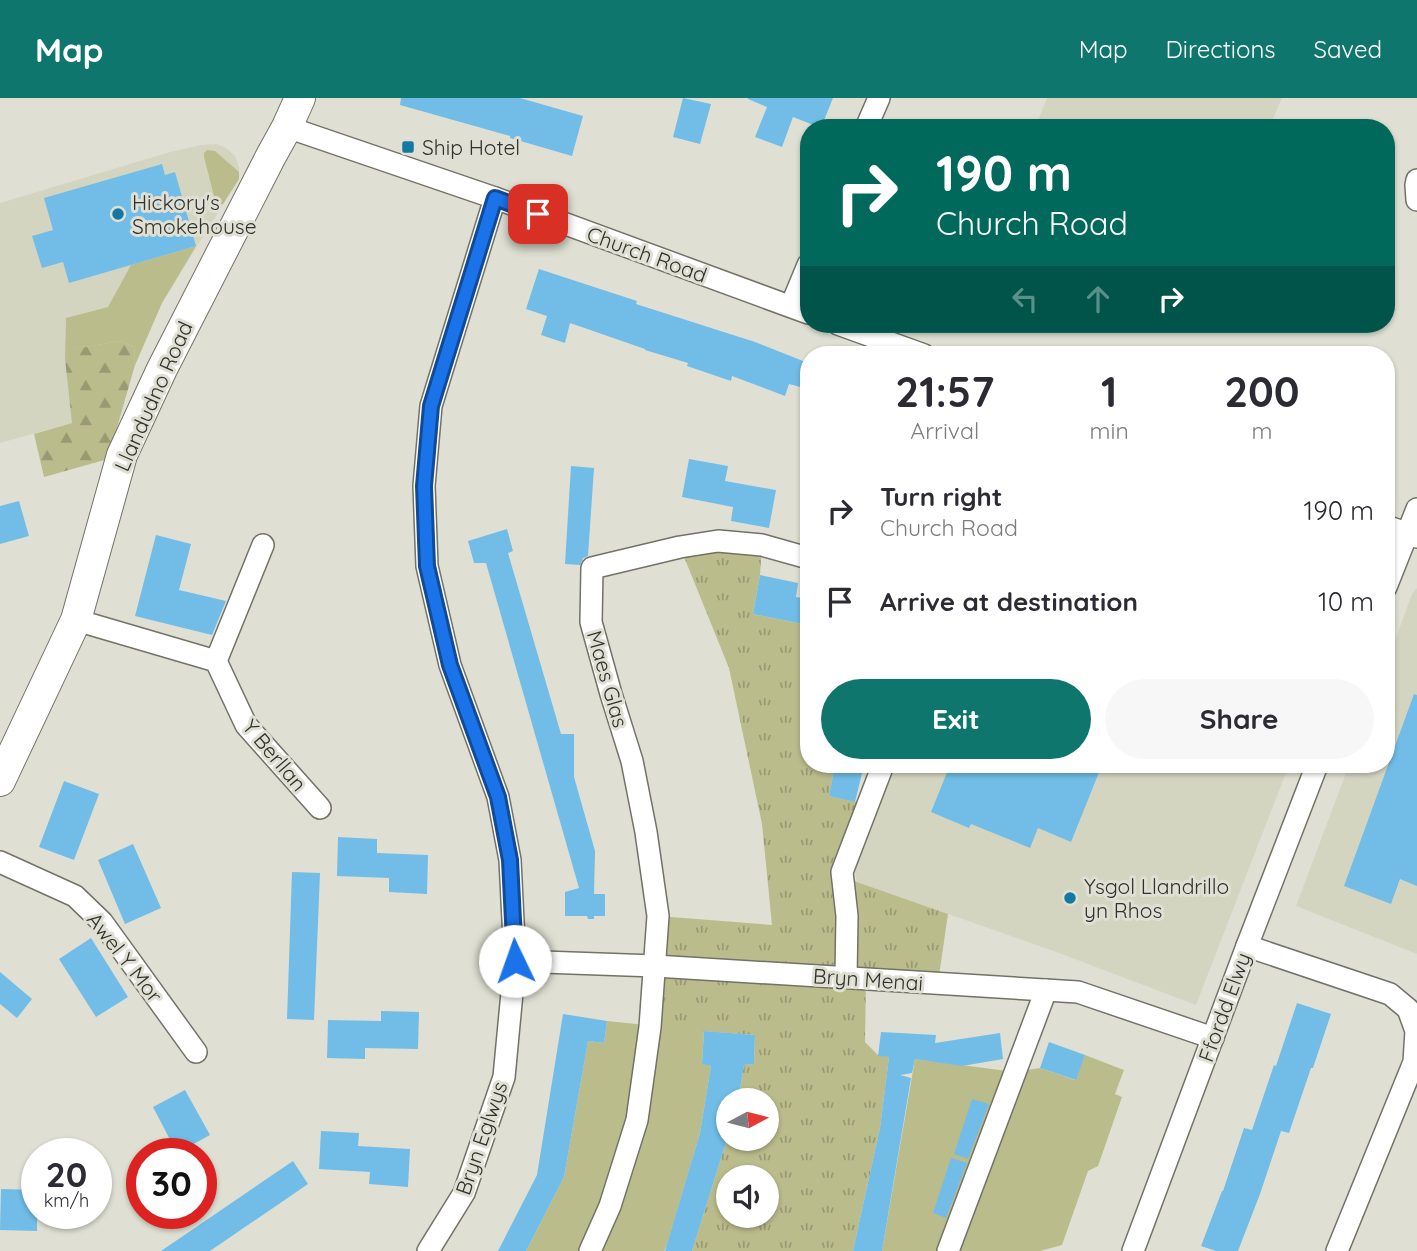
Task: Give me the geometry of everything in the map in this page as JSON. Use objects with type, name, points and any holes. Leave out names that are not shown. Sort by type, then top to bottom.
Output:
[{"type":"main road","name":"Llandudno Road","points":[[0,781],[76,620],[122,456],[162,369],[288,127],[300,98]]},
{"type":"street","points":[[870,119],[879,98]]},
{"type":"street","name":"Church Road","points":[[288,127],[495,198],[800,309]]},
{"type":"street","points":[[1417,180],[1417,200]]},
{"type":"street","name":"Bryn Eglwys","points":[[428,1251],[464,1193],[504,1077],[515,961],[510,860],[498,797],[450,665],[427,566],[424,486],[431,406],[495,198]]},
{"type":"street","points":[[863,333],[899,346]]},
{"type":"street","points":[[1395,569],[1412,535],[1417,509]]},
{"type":"street","points":[[1395,529],[1412,535]]},
{"type":"street","name":"Maes Glas","points":[[655,966],[658,916],[646,832],[632,761],[591,622],[592,568],[718,541],[762,545],[800,556]]},
{"type":"street","points":[[76,620],[216,661],[262,545]]},
{"type":"street","name":"Y Berllan","points":[[216,661],[246,725],[320,808]]},
{"type":"street","points":[[846,977],[847,916],[842,872],[880,773]]},
{"type":"street","name":"Ffordd Elwy","points":[[1133,1251],[1314,773]]},
{"type":"street","name":"Awel Y Mor","points":[[0,862],[75,896],[103,922],[196,1052]]},
{"type":"street","points":[[1247,946],[1390,994],[1408,1009],[1416,1031],[1414,1062],[1337,1251]]},
{"type":"street","name":"Bryn Menai","points":[[515,961],[655,966],[1078,992],[1213,1038]]},
{"type":"street","points":[[590,1251],[611,1206],[637,1120],[650,1027],[655,966]]},
{"type":"street","points":[[948,1251],[1046,990]]},
{"type":"shaded area","points":[[1047,98],[1282,98],[1273,119],[1039,119]]},
{"type":"shaded area","points":[[217,144],[235,156],[239,179],[162,303],[135,365],[72,423],[0,443],[0,203],[170,152]]},
{"type":"shaded area","points":[[1417,588],[1417,954],[1296,906],[1346,773],[1395,773],[1395,640],[1412,594]]},
{"type":"shaded area","name":"Ysgol Llandrillo yn Rhos","points":[[892,773],[1286,773],[1196,1005],[1059,953],[857,882],[854,867]]},
{"type":"green space","points":[[207,150],[215,151],[239,172],[239,179],[223,204],[215,200],[204,157]]},
{"type":"green space","points":[[196,246],[162,303],[135,365],[134,347],[120,341],[75,349],[65,359],[66,318],[108,307],[131,265]]},
{"type":"green space","points":[[120,341],[134,347],[135,365],[108,459],[44,477],[34,434],[72,423],[65,359],[74,349]]},
{"type":"green space","points":[[762,545],[753,614],[800,623],[800,773],[833,773],[829,796],[856,802],[869,801],[842,872],[857,882],[948,914],[938,983],[866,979],[865,1042],[878,1055],[889,1057],[880,1128],[853,1251],[692,1251],[716,1174],[716,1228],[779,1228],[779,1165],[719,1165],[723,1152],[779,1152],[779,1088],[740,1088],[744,1065],[754,1064],[755,1035],[650,1027],[658,916],[772,925],[762,824],[729,668],[680,547]]},
{"type":"green space","points":[[607,1021],[704,1031],[702,1063],[711,1066],[700,1133],[667,1245],[664,1251],[526,1251],[564,1177],[588,1041],[604,1043]]},
{"type":"green space","points":[[1085,1055],[1124,1070],[1115,1094],[1122,1097],[1098,1166],[1088,1171],[1062,1245],[1040,1251],[882,1251],[915,1059],[1015,1072],[1040,1068],[1075,1080]]},
{"type":"building","points":[[401,98],[520,98],[583,116],[572,156],[400,105]]},
{"type":"building","points":[[683,98],[711,104],[700,144],[673,137]]},
{"type":"building","points":[[833,98],[825,119],[800,120],[793,117],[782,147],[755,137],[767,107],[748,99]]},
{"type":"building","name":"Hickory's Smokehouse","points":[[162,164],[165,175],[175,172],[196,246],[69,283],[63,262],[42,268],[32,236],[53,230],[44,198]]},
{"type":"building","points":[[539,269],[800,360],[800,387],[789,384],[785,396],[732,376],[731,381],[687,366],[688,363],[570,323],[565,343],[541,335],[547,316],[526,309]]},
{"type":"building","points":[[689,459],[728,466],[725,481],[776,490],[769,528],[731,521],[733,507],[682,497]]},
{"type":"building","points":[[571,466],[594,468],[588,556],[583,558],[580,565],[565,564]]},
{"type":"building","points":[[19,501],[29,536],[0,544],[0,506]]},
{"type":"building","points":[[507,529],[513,551],[508,553],[561,734],[574,734],[574,777],[595,851],[594,894],[605,894],[605,916],[594,916],[594,919],[588,919],[587,916],[565,916],[565,892],[579,888],[486,563],[474,563],[468,541]]},
{"type":"building","points":[[156,535],[191,544],[179,590],[226,601],[212,635],[135,616]]},
{"type":"building","points":[[760,575],[798,583],[796,597],[800,598],[800,623],[753,614]]},
{"type":"building","points":[[1414,694],[1417,695],[1417,886],[1400,879],[1391,904],[1344,886],[1385,773],[1395,773],[1395,746]]},
{"type":"building","points":[[833,773],[862,773],[855,802],[829,796]]},
{"type":"building","points":[[947,773],[1099,773],[1071,842],[1038,828],[1030,848],[971,824],[969,828],[931,812]]},
{"type":"building","points":[[64,781],[99,794],[74,860],[39,847]]},
{"type":"building","points":[[338,837],[377,839],[377,853],[428,855],[427,894],[389,892],[389,878],[337,876]]},
{"type":"building","points":[[133,844],[161,908],[125,924],[98,860]]},
{"type":"building","points":[[292,872],[320,873],[314,1020],[287,1019]]},
{"type":"building","points":[[91,938],[128,997],[96,1017],[59,959]]},
{"type":"building","points":[[0,972],[32,999],[17,1018],[0,1004]]},
{"type":"building","points":[[1297,1003],[1331,1014],[1289,1133],[1281,1131],[1238,1251],[1216,1251],[1201,1246],[1244,1128],[1252,1130]]},
{"type":"building","points":[[381,1011],[419,1012],[418,1049],[365,1048],[365,1059],[327,1058],[328,1020],[381,1021]]},
{"type":"building","points":[[563,1014],[607,1021],[604,1043],[588,1041],[564,1177],[526,1251],[498,1251],[537,1175]]},
{"type":"building","points":[[704,1031],[755,1035],[754,1064],[744,1065],[740,1088],[716,1088],[716,1152],[723,1152],[719,1165],[716,1165],[716,1174],[692,1251],[665,1251],[700,1133],[711,1066],[702,1064]]},
{"type":"building","points":[[881,1032],[936,1035],[935,1043],[1000,1033],[1003,1059],[962,1066],[915,1059],[912,1073],[900,1075],[911,1078],[882,1251],[853,1251],[880,1128],[889,1057],[878,1056]]},
{"type":"building","points":[[1049,1042],[1085,1055],[1076,1080],[1040,1068]]},
{"type":"building","points":[[185,1090],[210,1135],[204,1138],[169,1138],[153,1107]]},
{"type":"building","points":[[972,1099],[989,1104],[968,1159],[954,1154]]},
{"type":"building","points":[[321,1131],[359,1133],[358,1146],[410,1149],[408,1187],[369,1184],[370,1172],[319,1169]]},
{"type":"building","points":[[951,1158],[967,1163],[946,1218],[933,1213]]},
{"type":"building","points":[[293,1161],[308,1184],[210,1251],[161,1251],[193,1229],[217,1229],[217,1213]]},
{"type":"building","points":[[1,1189],[21,1190],[21,1229],[37,1231],[0,1230]]},
{"type":"place","name":"Ship Hotel","points":[[408,147]]},
{"type":"place","name":"Hickory's Smokehouse","points":[[118,214]]},
{"type":"place","name":"Ysgol Llandrillo yn Rhos","points":[[1070,898]]},
{"type":"route","points":[[515,961],[510,860],[498,797],[450,665],[427,566],[424,486],[431,406],[495,198],[538,214]]}]
